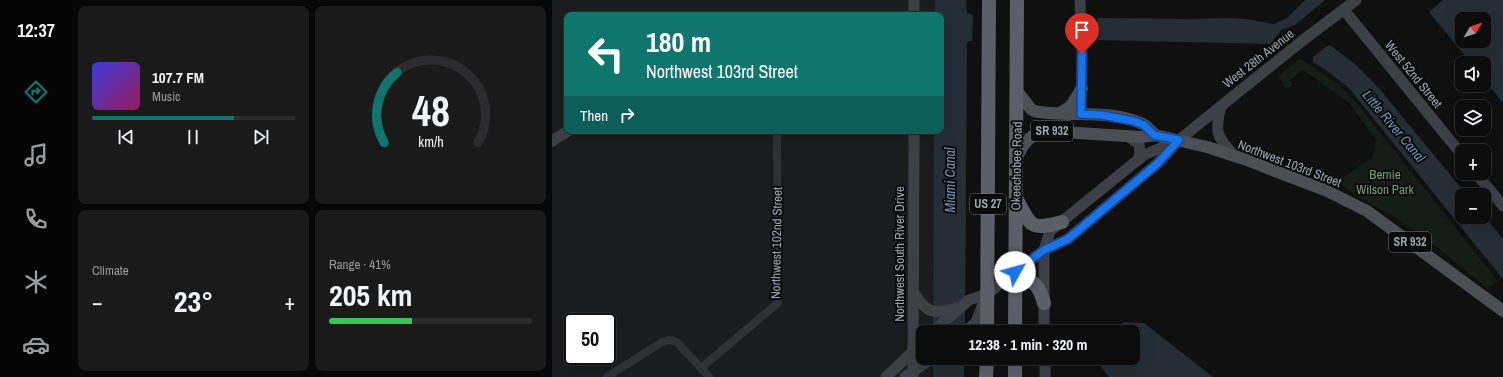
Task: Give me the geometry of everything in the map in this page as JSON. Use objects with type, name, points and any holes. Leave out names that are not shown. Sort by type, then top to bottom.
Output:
[{"type":"highway","name":"US 27","points":[[987,325],[989,0]]},
{"type":"highway","name":"Okeechobee Road","points":[[1015,325],[1017,0]]},
{"type":"highway","points":[[1016,198],[1026,218],[1035,225],[1044,226],[1062,222]]},
{"type":"highway","points":[[1015,272],[1036,285],[1041,291],[1044,303]]},
{"type":"highway","points":[[986,377],[987,365]]},
{"type":"highway","points":[[1015,365],[1015,377]]},
{"type":"main road","points":[[914,0],[914,12]]},
{"type":"main road","points":[[1080,0],[1082,33],[1081,114],[1092,127],[1104,135]]},
{"type":"main road","name":"West 28th Avenue","points":[[940,325],[969,300],[987,294],[1044,250],[1068,239],[1158,163],[1179,140],[1302,41],[1356,0]]},
{"type":"main road","name":"West 52nd Street","points":[[1344,10],[1455,146]]},
{"type":"main road","points":[[1060,113],[1070,106],[1082,88]]},
{"type":"main road","name":"Northwest 103rd Street","points":[[1017,91],[1034,111],[1101,115],[1134,121],[1144,125],[1154,135]]},
{"type":"main road","points":[[1221,106],[1217,133],[1235,157]]},
{"type":"main road","name":"SR 932","points":[[1016,161],[1026,141],[1038,133],[1065,132],[1104,135]]},
{"type":"main road","points":[[552,141],[564,134]]},
{"type":"main road","name":"Northwest South River Drive","points":[[911,375],[914,352],[914,134]]},
{"type":"main road","name":"Northwest 103rd Street","points":[[1104,135],[1141,137],[1154,135],[1207,147],[1327,191],[1367,211],[1503,311]]},
{"type":"main road","points":[[1128,136],[1139,144],[1140,153],[1138,160]]},
{"type":"main road","name":"West 28th Avenue","points":[[1044,250],[1050,231],[1144,155],[1179,140]]},
{"type":"main road","points":[[1105,208],[1104,203],[1107,193],[1125,171]]},
{"type":"main road","points":[[1482,180],[1503,206]]},
{"type":"main road","points":[[1044,250],[1044,325]]},
{"type":"main road","points":[[914,293],[923,306],[932,312],[941,312],[959,308]]},
{"type":"main road","points":[[973,325],[976,322],[987,294]]},
{"type":"main road","points":[[886,377],[914,352]]},
{"type":"main road","points":[[911,375],[923,365]]},
{"type":"main road","points":[[1045,365],[1045,377]]},
{"type":"street","name":"Northwest 102nd Street","points":[[701,368],[778,303],[777,134]]},
{"type":"street","points":[[607,377],[662,342],[670,340],[677,342],[709,377]]},
{"type":"shaded area","points":[[552,0],[935,0],[935,12],[564,12],[564,134],[934,134],[933,325],[916,325],[916,365],[932,365],[932,377],[552,377]]},
{"type":"green space","name":"Bernie Wilson Park","points":[[1300,58],[1336,83],[1354,100],[1498,281],[1487,288],[1438,248],[1393,216],[1356,196],[1338,181],[1372,158],[1376,140],[1350,104],[1302,70],[1290,80],[1293,84],[1291,87],[1286,88],[1278,77]]},
{"type":"water","name":"Miami Canal","points":[[935,0],[966,0],[967,13],[973,15],[972,41],[968,41],[967,43],[965,325],[933,325],[934,134],[944,134],[944,12],[935,12]]},
{"type":"water","points":[[1305,0],[1325,0],[1295,25],[1281,30],[1274,39],[1273,43],[1270,44],[1096,40],[1097,18],[1228,18],[1247,19],[1274,24],[1287,18]]},
{"type":"water","points":[[1443,0],[1503,0],[1503,103],[1491,88],[1491,56],[1465,56],[1459,48],[1491,48],[1491,12],[1455,12],[1455,44],[1429,12]]},
{"type":"water","name":"Little River Canal","points":[[1330,45],[1355,64],[1376,85],[1461,188],[1455,188],[1455,220],[1348,87],[1313,62],[1313,57]]},
{"type":"water","points":[[1459,224],[1491,224],[1503,239],[1503,279]]},
{"type":"water","points":[[1124,322],[1144,323],[1213,377],[1109,377],[1100,365],[1140,365],[1140,325],[1120,325]]},
{"type":"water","points":[[933,365],[964,365],[964,377],[933,377]]},
{"type":"route","points":[[1015,272],[1044,250],[1068,239],[1158,163],[1179,140],[1154,135],[1144,125],[1119,117],[1081,114],[1082,54]]}]
